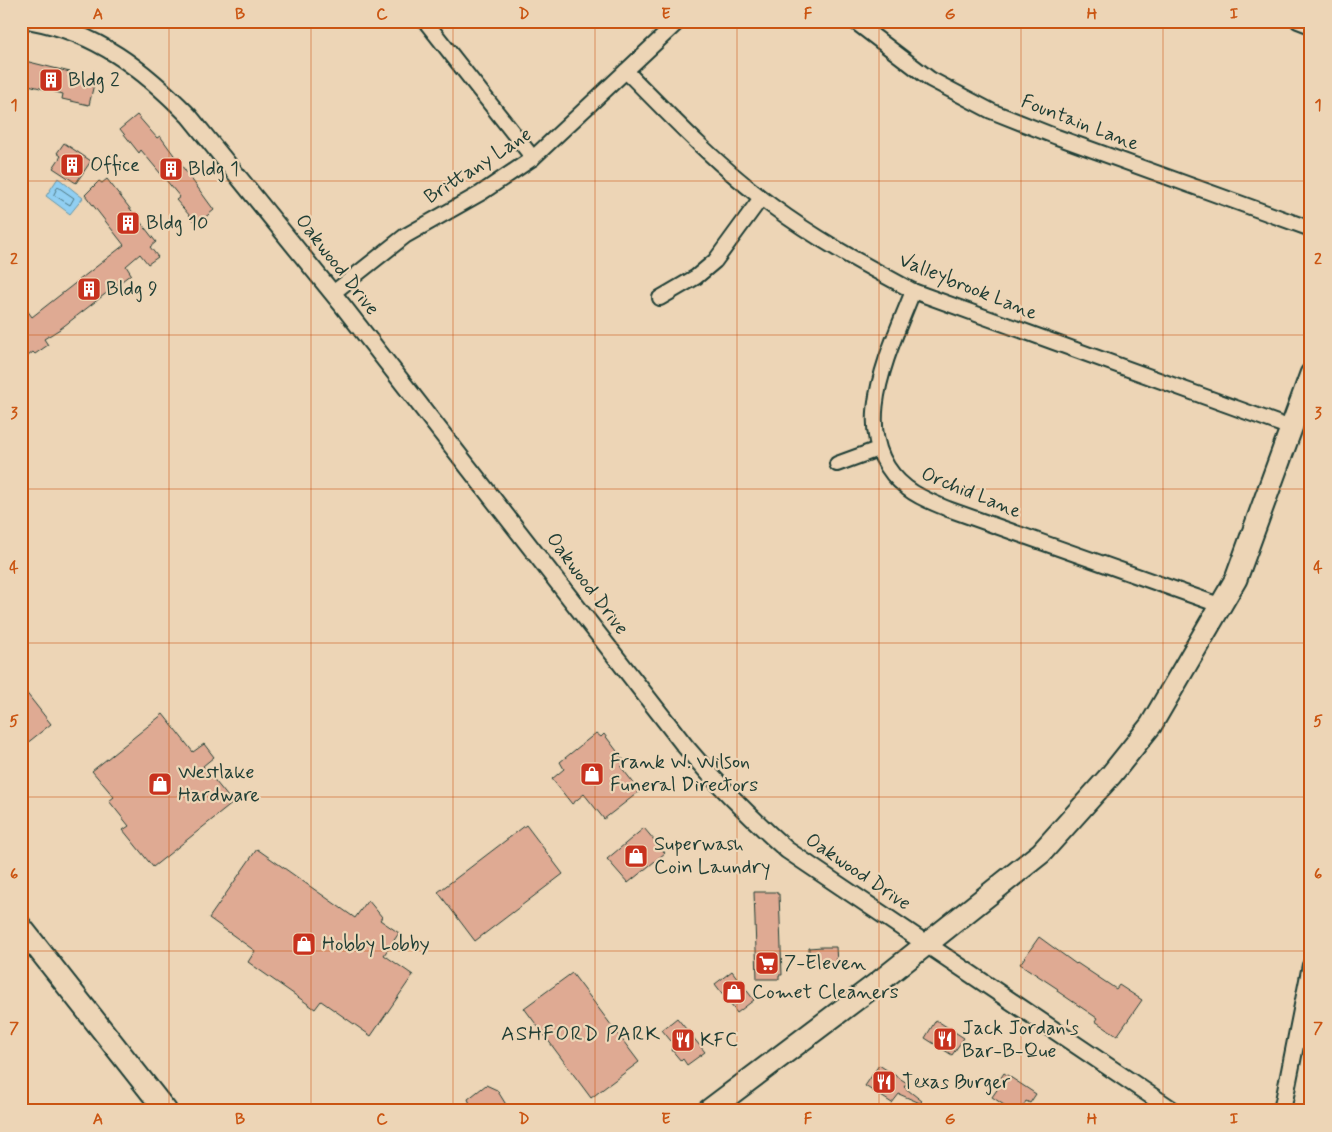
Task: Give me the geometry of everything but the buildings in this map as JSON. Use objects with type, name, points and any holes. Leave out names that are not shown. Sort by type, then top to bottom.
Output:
[{"type":"main road","points":[[708,1111],[879,982],[1041,853],[1092,797],[1151,724],[1222,606],[1236,579],[1311,374]]},
{"type":"main road","points":[[21,927],[166,1111]]},
{"type":"street","name":"Oakwood Drive","points":[[32,21],[73,26],[118,55],[160,87],[189,116],[333,293],[710,775],[787,850],[1174,1111]]},
{"type":"street","points":[[425,21],[533,158]]},
{"type":"street","name":"Brittany Lane","points":[[333,293],[405,236],[481,193],[533,158],[679,21]]},
{"type":"street","name":"Fountain Lane","points":[[854,21],[930,79],[991,110],[1056,137],[1311,229]]},
{"type":"street","points":[[1298,21],[1311,26]]},
{"type":"street","name":"Valleybrook Lane","points":[[626,71],[722,165],[761,198],[817,236],[913,291],[1291,428]]},
{"type":"street","points":[[660,298],[715,262],[761,198]]},
{"type":"street","name":"Orchid Lane","points":[[913,291],[878,390],[874,424],[878,449],[897,480],[923,498],[1222,606]]},
{"type":"street","points":[[837,464],[878,449]]},
{"type":"street","points":[[1282,1111],[1311,965]]},
{"type":"water","points":[[58,178],[83,198],[70,214],[46,196]]},
{"type":"place","name":"Bldg 2","points":[[51,80]]},
{"type":"place","name":"Office","points":[[72,165]]},
{"type":"place","name":"Bldg 1","points":[[171,169]]},
{"type":"place","name":"Bldg 10","points":[[128,223]]},
{"type":"place","name":"Bldg 9","points":[[89,289]]},
{"type":"place","name":"Frank W. Wilson Funeral Directors","points":[[592,774]]},
{"type":"place","name":"Westlake Hardware","points":[[160,784]]},
{"type":"place","name":"Superwash Coin Laundry","points":[[636,856]]},
{"type":"place","name":"Hobby Lobby","points":[[304,944]]},
{"type":"place","name":"7-Eleven","points":[[767,963]]},
{"type":"place","name":"Comet Cleaners","points":[[734,992]]},
{"type":"place","name":"Jack Jordan's Bar-B-Que","points":[[945,1039]]},
{"type":"place","name":"KFC","points":[[683,1040]]},
{"type":"place","name":"Texas Burger","points":[[884,1082]]},
{"type":"district","name":"ASHFORD PARK","points":[[581,1034]]}]
